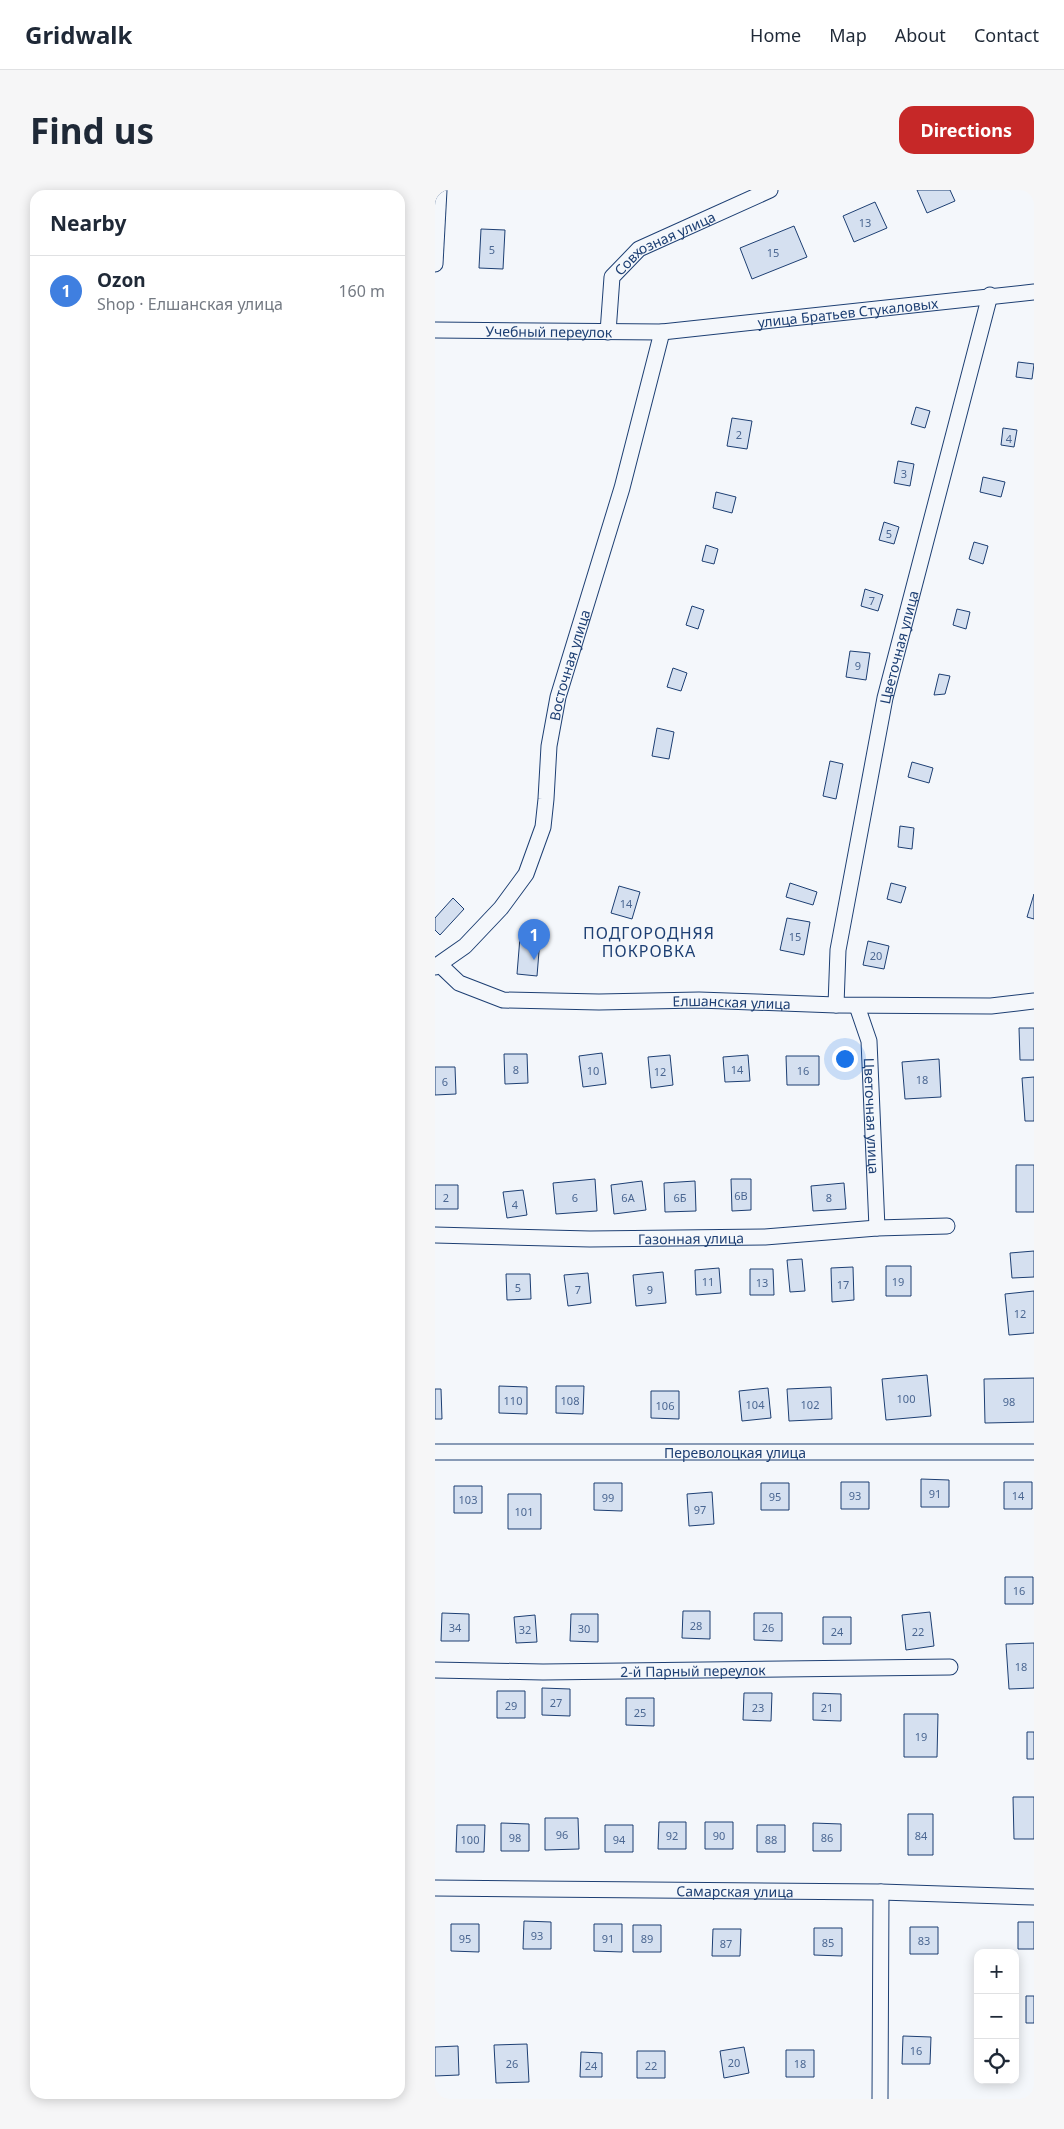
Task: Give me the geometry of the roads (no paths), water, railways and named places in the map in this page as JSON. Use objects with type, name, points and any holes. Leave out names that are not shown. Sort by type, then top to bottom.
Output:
[{"type":"street","points":[[435,264],[439,190]]},
{"type":"street","name":"Совхозная улица","points":[[608,332],[612,277],[639,249],[749,194],[770,190]]},
{"type":"street","name":"улица Братьев Стукаловых","points":[[662,332],[990,295],[1034,292]]},
{"type":"street","name":"Цветочная улица","points":[[836,1005],[838,950],[885,698],[990,295]]},
{"type":"street","name":"Учебный переулок","points":[[435,330],[662,332]]},
{"type":"street","name":"Восточная улица","points":[[437,966],[465,946],[501,908],[526,874],[543,827],[549,746],[558,698],[622,488],[662,332]]},
{"type":"street","name":"Елшанская улица","points":[[437,966],[459,983],[503,1000],[599,1002],[699,1000],[857,1006],[991,1006],[1034,1001]]},
{"type":"street","name":"Цветочная улица","points":[[857,1006],[869,1041],[877,1228]]},
{"type":"street","name":"Газонная улица","points":[[435,1235],[590,1239],[765,1237],[877,1228],[947,1226]]},
{"type":"street","name":"Переволоцкая улица","points":[[435,1452],[1034,1452]]},
{"type":"street","name":"2-й Парный переулок","points":[[435,1670],[543,1672],[950,1666]]},
{"type":"street","name":"Самарская улица","points":[[435,1888],[881,1892],[1034,1897]]},
{"type":"street","points":[[880,2099],[881,1892]]},
{"type":"place","name":"Ozon","points":[[534,960]]},
{"type":"district","name":"ПОДГОРОДНЯЯ ПОКРОВКА","points":[[649,942]]}]
